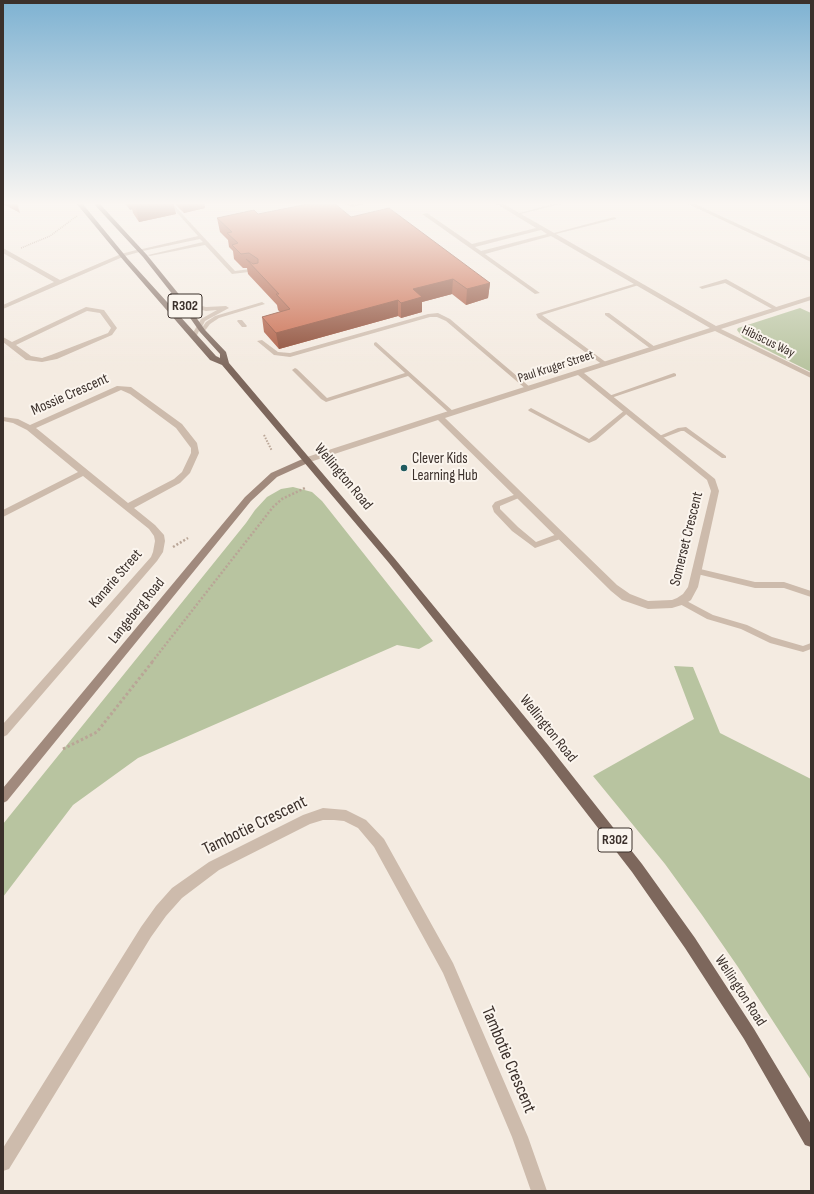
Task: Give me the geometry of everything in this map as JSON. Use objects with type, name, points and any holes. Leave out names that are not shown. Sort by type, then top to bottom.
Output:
[{"type":"main road","name":"Wellington Road","points":[[125,259],[213,358],[225,363],[308,460],[392,561],[638,868],[750,1034],[811,1139]]},
{"type":"main road","name":"Wellington Road","points":[[146,259],[184,304],[201,329],[223,354],[225,363]]},
{"type":"main road","name":"Langeberg Road","points":[[3,797],[248,499],[264,482],[274,475],[308,460]]},
{"type":"street","points":[[18,259],[60,283]]},
{"type":"street","points":[[3,307],[118,259]]},
{"type":"street","points":[[489,259],[537,293]]},
{"type":"street","name":"Hibiscus Way","points":[[595,259],[714,328],[811,376]]},
{"type":"street","name":"Paul Kruger Street","points":[[308,460],[811,298]]},
{"type":"street","points":[[3,339],[11,345],[32,359],[46,360],[110,334],[114,328],[102,311],[86,309],[11,345]]},
{"type":"street","name":"Somerset Crescent","points":[[439,417],[614,588],[626,597],[648,605],[672,604],[681,601],[687,597],[693,587],[715,491],[711,479],[579,373]]},
{"type":"street","name":"Mossie Crescent","points":[[30,428],[114,389],[120,388],[128,389],[133,392],[179,426],[193,443],[195,448],[195,453],[186,473],[178,481],[128,507]]},
{"type":"street","name":"Kanarie Street","points":[[3,419],[16,421],[30,428],[156,531],[160,541],[158,552],[154,559],[3,732]]},
{"type":"street","points":[[3,514],[84,472]]},
{"type":"street","name":"Tambotie Crescent","points":[[3,1163],[146,932],[160,911],[177,893],[195,878],[214,866],[307,819],[323,814],[334,814],[346,816],[362,824],[379,843],[440,954],[451,975],[520,1137],[539,1191]]},
{"type":"lane","points":[[221,259],[234,273],[250,270],[257,276]]},
{"type":"lane","points":[[702,287],[726,280],[776,309]]},
{"type":"lane","points":[[605,364],[539,314],[639,284]]},
{"type":"lane","points":[[184,304],[206,309],[226,308],[203,320],[201,329]]},
{"type":"lane","points":[[194,336],[208,322],[217,317],[262,304]]},
{"type":"lane","points":[[607,314],[653,348]]},
{"type":"lane","points":[[260,341],[276,354],[290,355],[430,315],[438,315],[448,320],[529,388]]},
{"type":"lane","points":[[376,344],[452,413]]},
{"type":"lane","points":[[295,370],[322,398],[326,400],[408,374]]},
{"type":"lane","points":[[609,397],[674,375]]},
{"type":"lane","points":[[531,410],[589,441],[594,439],[627,411]]},
{"type":"lane","points":[[660,437],[680,429],[686,429],[724,457]]},
{"type":"lane","points":[[519,495],[496,506],[497,510],[515,529],[535,545],[560,536]]},
{"type":"lane","points":[[696,572],[755,586],[776,584],[784,585],[811,594]]},
{"type":"lane","points":[[681,601],[710,617],[744,627],[770,640],[803,649],[811,646]]},
{"type":"path","points":[[264,435],[272,451]]},
{"type":"path","points":[[63,749],[97,732],[273,507],[282,499],[306,488]]},
{"type":"green space","points":[[800,308],[811,313],[811,372],[743,338],[737,330],[738,328]]},
{"type":"green space","points":[[293,487],[312,492],[322,501],[433,641],[419,649],[397,645],[138,758],[73,805],[3,897],[3,824],[255,510],[267,497],[281,489]]},
{"type":"green space","points":[[674,666],[693,667],[720,733],[811,779],[811,1080],[738,967],[702,915],[665,864],[593,776],[694,719]]},
{"type":"building","points":[[246,259],[253,264],[258,263],[258,259],[457,259],[490,283],[467,289],[453,279],[413,289],[422,297],[401,303],[398,300],[276,333],[262,317],[290,309],[276,294],[279,294]]},
{"type":"place","name":"Clever Kids Learning Hub","points":[[404,468]]}]
